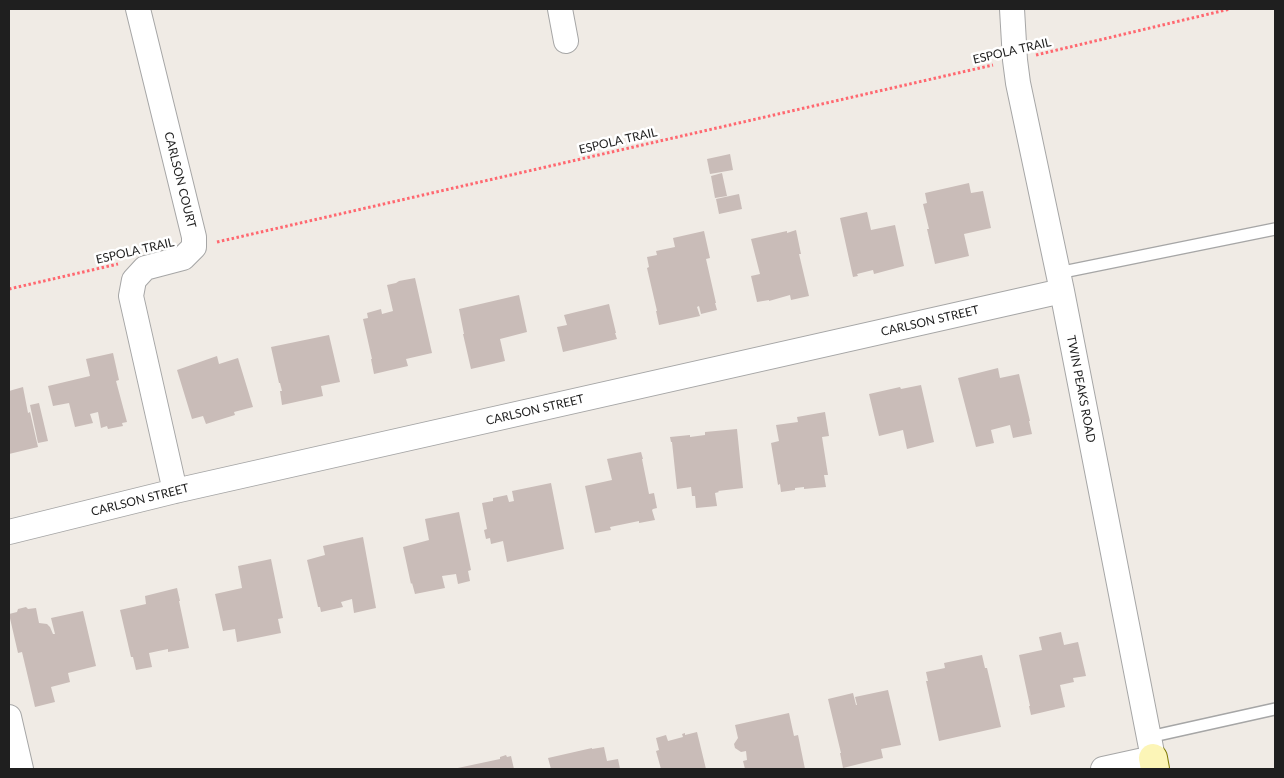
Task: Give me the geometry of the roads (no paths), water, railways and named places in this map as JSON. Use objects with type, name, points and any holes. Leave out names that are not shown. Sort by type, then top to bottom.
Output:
[{"type":"street","name":"CARLSON COURT","points":[[138,9],[194,238],[194,247],[183,258],[145,268],[134,280],[131,296],[175,491]]},
{"type":"street","points":[[560,9],[566,41]]},
{"type":"street","name":"TWIN PEAKS ROAD","points":[[1012,9],[1014,60],[1018,82],[1060,282],[1153,755]]},
{"type":"street","name":"CARLSON STREET","points":[[9,532],[1060,282]]},
{"type":"street","points":[[9,718],[21,769]]},
{"type":"street","points":[[1104,769],[1153,755]]},
{"type":"lane","points":[[1060,282],[1275,229]]},
{"type":"lane","points":[[1153,755],[1275,709]]}]
